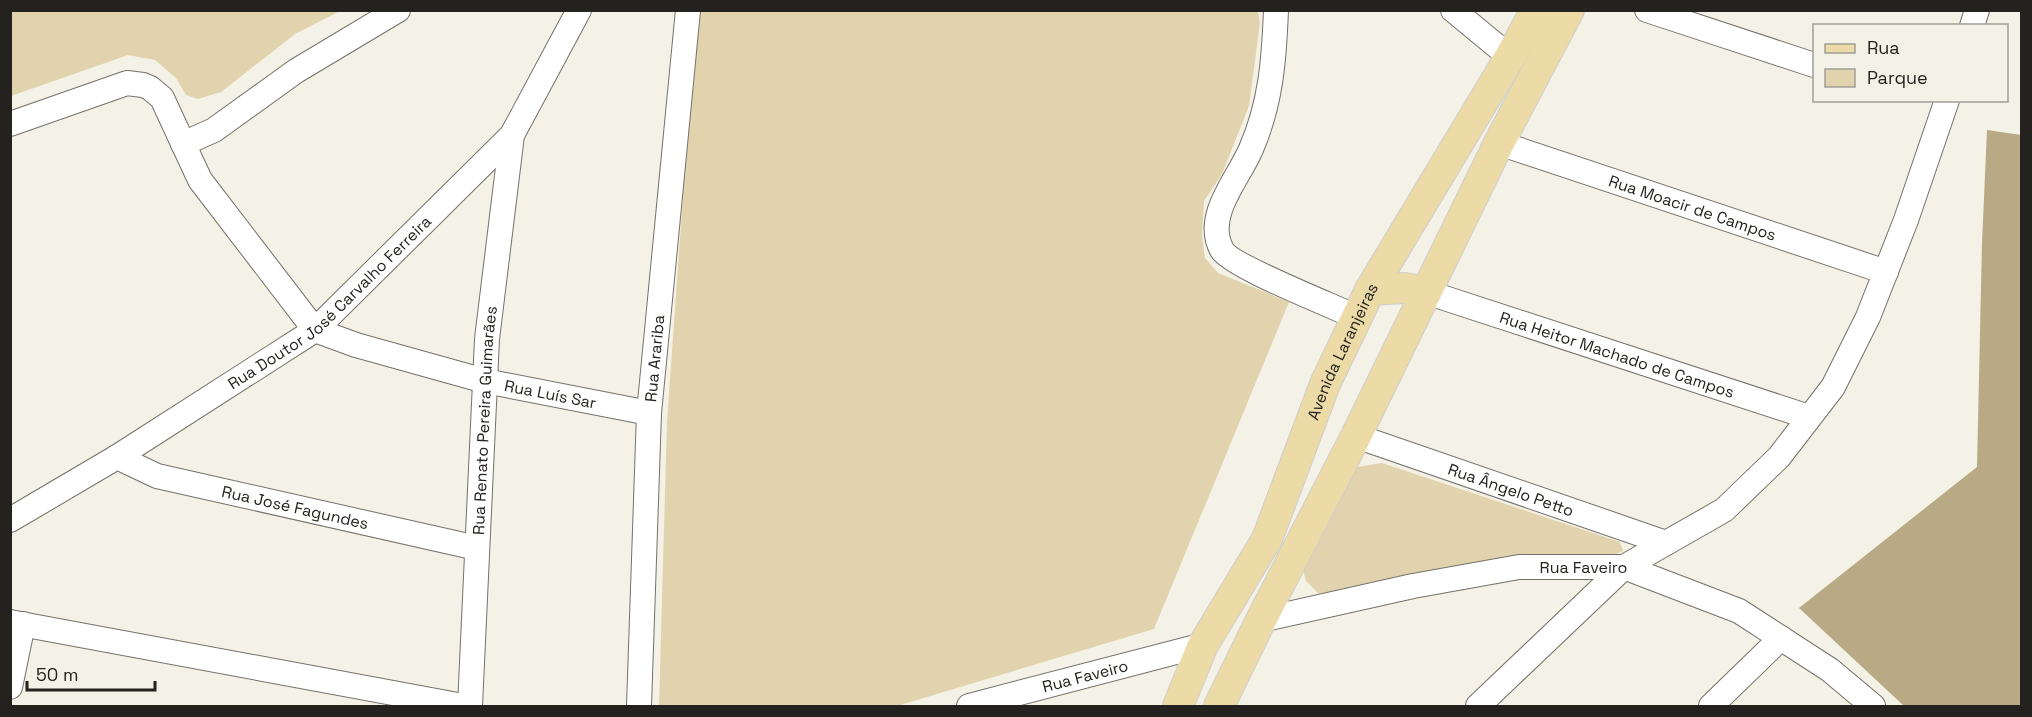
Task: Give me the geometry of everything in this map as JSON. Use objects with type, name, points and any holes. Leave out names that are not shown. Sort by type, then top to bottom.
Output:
[{"type":"main road","name":"Avenida Laranjeiras","points":[[1178,706],[1203,645],[1267,539],[1324,384],[1356,316],[1536,10]]},
{"type":"main road","points":[[1219,706],[1356,436],[1499,143],[1569,10]]},
{"type":"main road","points":[[1370,290],[1404,288],[1426,292]]},
{"type":"main road","points":[[1324,384],[1322,414],[1327,425],[1337,433],[1356,436]]},
{"type":"street","points":[[183,144],[214,130],[296,71],[398,10]]},
{"type":"street","name":"Rua Doutor José Carvalho Ferreira","points":[[10,520],[117,457],[315,330],[512,135],[579,10]]},
{"type":"street","name":"Rua Arariba","points":[[639,706],[649,413],[688,10]]},
{"type":"street","points":[[1276,10],[1274,59],[1266,108],[1251,150],[1222,204],[1216,227],[1222,251],[1243,266],[1356,316]]},
{"type":"street","points":[[1453,10],[1510,57]]},
{"type":"street","points":[[1647,10],[1813,64]]},
{"type":"street","points":[[10,124],[127,83],[150,88],[162,98],[200,180],[315,330]]},
{"type":"street","points":[[1478,706],[1624,567],[1724,510],[1779,457],[1833,387],[1869,316],[1906,219],[1938,103]]},
{"type":"street","name":"Rua Renato Pereira Guimarães","points":[[470,706],[487,339],[512,135]]},
{"type":"street","name":"Rua Moacir de Campos","points":[[1499,143],[1886,272]]},
{"type":"street","name":"Rua Heitor Machado de Campos","points":[[1426,292],[1809,417]]},
{"type":"street","name":"Rua Luís Sar","points":[[315,330],[356,345],[485,381],[649,413]]},
{"type":"street","name":"Rua Ângelo Petto","points":[[1356,436],[1666,543]]},
{"type":"street","name":"Rua José Fagundes","points":[[117,457],[156,476],[477,548]]},
{"type":"street","name":"Rua Faveiro","points":[[1261,620],[1413,586],[1520,567],[1624,567],[1739,611],[1830,670],[1873,706]]},
{"type":"street","points":[[10,687],[17,623],[463,706]]},
{"type":"street","points":[[1710,706],[1781,638]]},
{"type":"street","name":"Rua Faveiro","points":[[969,706],[1203,645]]},
{"type":"green space","points":[[10,11],[340,11],[295,34],[221,92],[198,99],[186,95],[176,78],[155,60],[128,55],[11,96]]},
{"type":"green space","points":[[696,11],[1258,11],[1260,23],[1249,106],[1222,174],[1204,201],[1202,236],[1205,258],[1218,273],[1289,302],[1154,629],[897,706],[659,706],[667,422]]},
{"type":"green space","points":[[1382,463],[1620,542],[1623,551],[1614,555],[1518,557],[1334,594],[1318,593],[1306,581],[1301,563],[1357,467]]},
{"type":"shaded area","points":[[1987,130],[2021,135],[2021,706],[1904,706],[1799,608],[1977,467]]}]
